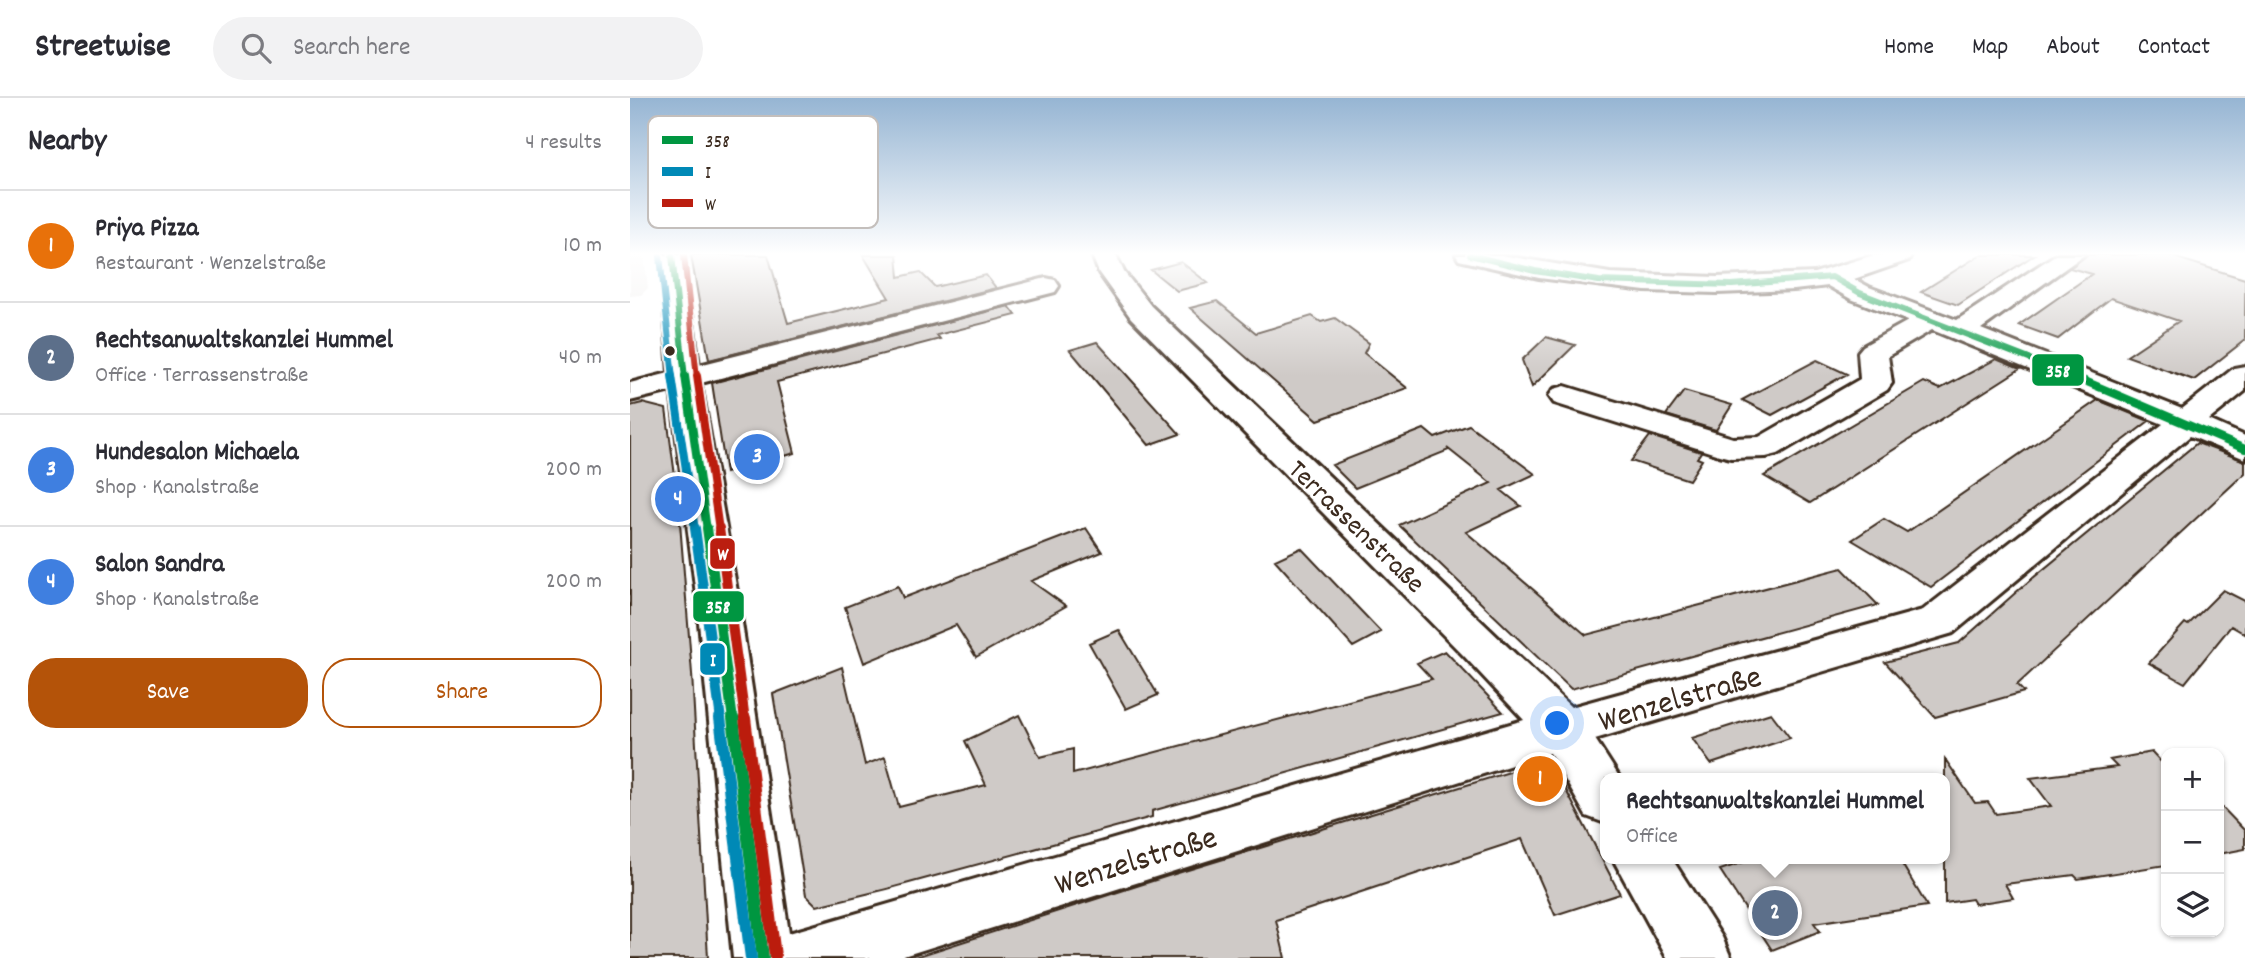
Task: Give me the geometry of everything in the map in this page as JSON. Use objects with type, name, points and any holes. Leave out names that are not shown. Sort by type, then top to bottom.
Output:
[{"type":"street","points":[[676,295],[684,380],[720,616],[763,958]]},
{"type":"street","points":[[630,392],[1011,295]]},
{"type":"street","name":"Terrassenstraße","points":[[1127,295],[1136,308],[1480,644],[1562,729],[1600,792]]},
{"type":"street","points":[[1866,295],[2188,423],[2245,449]]},
{"type":"street","points":[[1960,331],[2013,295]]},
{"type":"street","points":[[1565,396],[1731,448],[1766,447],[1876,383],[1873,352],[1930,320]]},
{"type":"street","name":"Wenzelstraße","points":[[801,958],[1562,729],[1938,622],[2245,375]]},
{"type":"street","points":[[1644,864],[1701,958]]},
{"type":"building","points":[[698,295],[780,295],[788,323],[889,298],[887,295],[968,295],[709,360]]},
{"type":"building","points":[[1930,295],[1973,295],[1958,305]]},
{"type":"building","points":[[2062,295],[2245,295],[2245,340],[2194,380],[2127,356],[2179,321],[2111,298],[2058,339],[2019,325]]},
{"type":"building","points":[[1217,301],[1256,333],[1312,316],[1321,322],[1335,318],[1369,343],[1364,353],[1407,388],[1318,420],[1190,308]]},
{"type":"building","points":[[1009,306],[1016,315],[937,335],[940,339],[777,382],[795,453],[726,473],[712,383]]},
{"type":"building","points":[[1546,337],[1575,345],[1532,387],[1522,360]]},
{"type":"building","points":[[1097,342],[1180,434],[1149,445],[1070,350]]},
{"type":"building","points":[[1996,359],[2020,369],[1810,503],[1764,476],[1924,382],[1940,389]]},
{"type":"building","points":[[1817,360],[1847,374],[1772,415],[1742,400]]},
{"type":"building","points":[[1684,391],[1732,405],[1716,430],[1666,415]]},
{"type":"building","points":[[2098,400],[2149,421],[1931,587],[1852,540],[1884,519],[1907,532]]},
{"type":"building","points":[[642,403],[666,409],[678,498],[692,674],[708,958],[630,958],[630,406]]},
{"type":"building","points":[[1469,425],[1535,474],[1501,490],[1521,506],[1466,532],[1586,635],[1842,568],[1878,605],[1571,689],[1399,525],[1491,483],[1447,448],[1449,450],[1355,488],[1332,465],[1424,429],[1435,438]]},
{"type":"building","points":[[1650,436],[1701,452],[1697,458],[1702,460],[1689,480],[1631,461]]},
{"type":"building","points":[[2197,443],[2245,461],[2245,473],[2017,685],[2024,692],[1935,717],[1885,662],[1959,643],[2022,587]]},
{"type":"building","points":[[1086,528],[1102,552],[1031,581],[1066,606],[976,657],[956,625],[864,663],[845,607],[898,586],[903,598]]},
{"type":"building","points":[[1301,548],[1381,632],[1353,647],[1275,560]]},
{"type":"building","points":[[2223,590],[2245,601],[2245,634],[2231,626],[2185,683],[2149,663],[2185,623],[2188,625]]},
{"type":"building","points":[[1119,630],[1158,695],[1126,709],[1089,643]]},
{"type":"building","points":[[1445,651],[1503,712],[1152,811],[1152,817],[887,889],[817,906],[806,895],[773,694],[842,667],[865,765],[885,757],[899,807],[986,785],[965,741],[1019,715],[1040,757],[1073,749],[1073,774],[1432,679],[1417,663]]},
{"type":"building","points":[[1771,713],[1790,738],[1711,764],[1692,738]]},
{"type":"building","points":[[2152,752],[2161,762],[2161,866],[2078,879],[2074,875],[2005,884],[2013,898],[1975,904],[1972,899],[1945,903],[1945,864],[1950,864],[1950,773],[1945,773],[1945,759],[1975,803],[1988,802],[1996,814],[2051,806],[2030,778],[2117,767],[2110,760]]},
{"type":"building","points":[[1529,766],[1556,771],[1600,856],[1600,864],[1604,864],[1620,894],[1555,915],[1522,839],[1276,920],[1285,958],[912,958],[1168,876]]},
{"type":"building","points":[[2224,809],[2245,831],[2245,849],[2224,853]]},
{"type":"building","points":[[1738,864],[1902,864],[1927,906],[1814,923],[1820,931],[1772,950],[1720,870]]},
{"type":"transit line","name":"I","points":[[664,295],[673,382],[706,605],[751,958]]},
{"type":"transit line","name":"358","points":[[676,295],[685,380],[718,603],[763,958]]},
{"type":"transit line","name":"W","points":[[688,295],[697,378],[730,601],[775,956]]},
{"type":"transit line","name":"358","points":[[1865,295],[2102,387],[2245,449]]},
{"type":"place","name":"Hundesalon Michaela","points":[[757,457]]},
{"type":"place","name":"Salon Sandra","points":[[678,499]]},
{"type":"place","name":"Priya Pizza","points":[[1540,779]]},
{"type":"place","name":"Rechtsanwaltskanzlei Hummel","points":[[1775,913]]}]
